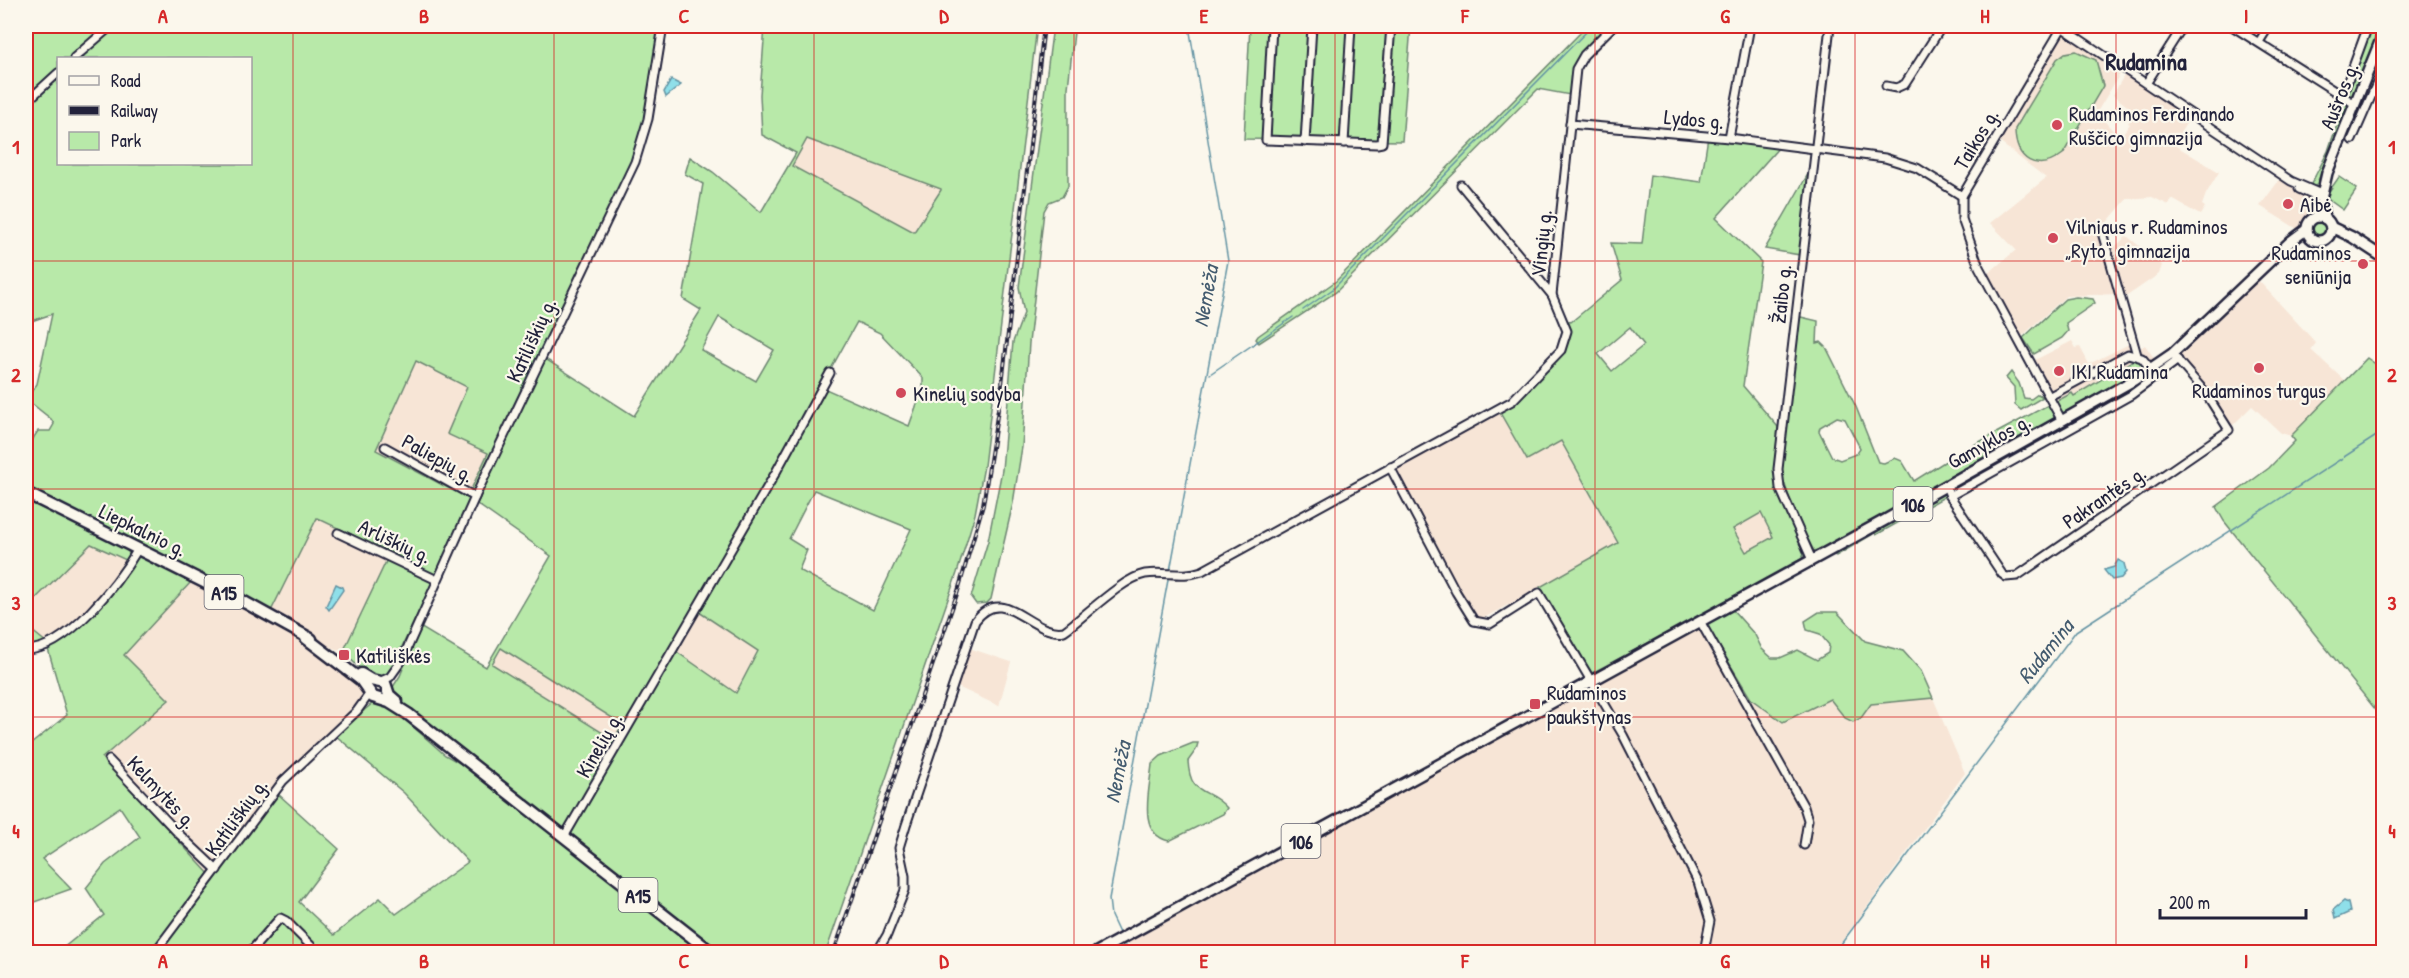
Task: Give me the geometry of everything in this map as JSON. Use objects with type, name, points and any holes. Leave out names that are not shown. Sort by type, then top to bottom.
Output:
[{"type":"highway","name":"Liepkalnio g.","points":[[26,493],[246,603],[306,638],[378,690],[564,837]]},
{"type":"highway","name":"A15","points":[[564,837],[711,952]]},
{"type":"main road","name":"Aušros g.","points":[[2319,218],[2318,196],[2384,32]]},
{"type":"main road","points":[[2319,218],[2330,232],[2359,242],[2384,258]]},
{"type":"main road","name":"106","points":[[2309,233],[2319,218]]},
{"type":"main road","points":[[2309,233],[2318,241],[2330,232]]},
{"type":"main road","name":"Gamyklos g.","points":[[1593,680],[2175,357],[2283,251],[2309,233]]},
{"type":"main road","name":"106","points":[[1097,952],[1593,680]]},
{"type":"street","points":[[75,57],[111,26]]},
{"type":"street","name":"Katiliškių g.","points":[[154,952],[283,781],[399,671],[475,497],[635,162],[648,119],[663,26]]},
{"type":"street","points":[[1272,26],[1266,140],[1344,143],[1383,143],[1391,26]]},
{"type":"street","points":[[1305,142],[1312,26]]},
{"type":"street","points":[[1344,143],[1351,26]]},
{"type":"street","name":"Vingių g.","points":[[1552,295],[1576,69],[1584,55],[1613,26]]},
{"type":"street","points":[[1729,138],[1750,26]]},
{"type":"street","name":"Žaibo g.","points":[[1812,560],[1780,488],[1778,469],[1830,26]]},
{"type":"street","points":[[1886,86],[1896,88],[1905,84],[1941,26]]},
{"type":"street","points":[[2062,26],[2291,181],[2318,196]]},
{"type":"street","name":"Taikos g.","points":[[1815,148],[1898,160],[1917,168],[1962,196],[2062,26]]},
{"type":"street","points":[[2147,82],[2183,26]]},
{"type":"street","points":[[2232,26],[2355,104]]},
{"type":"street","points":[[2259,42],[2269,26]]},
{"type":"street","points":[[2342,97],[2368,26]]},
{"type":"street","points":[[2352,140],[2383,69],[2370,65]]},
{"type":"street","points":[[26,99],[34,95],[57,74]]},
{"type":"street","name":"Lydos g.","points":[[1570,124],[1815,148]]},
{"type":"street","name":"Vingių g.","points":[[1461,185],[1552,295]]},
{"type":"street","points":[[1962,196],[1962,219],[1978,267],[2062,421]]},
{"type":"street","points":[[2103,236],[2137,355],[2151,369]]},
{"type":"street","points":[[877,952],[887,935],[905,890],[906,876],[899,848],[906,825],[975,621],[980,615],[1000,606],[1050,632],[1064,631],[1137,577],[1154,574],[1183,576],[1202,571],[1390,467],[1523,392],[1561,350],[1567,337],[1567,331],[1552,295]]},
{"type":"street","points":[[2050,396],[2126,355],[2137,355]]},
{"type":"street","points":[[1950,496],[2131,395],[2175,357]]},
{"type":"street","name":"Pakrantės g.","points":[[1946,486],[1950,496],[2002,574],[2011,578],[2017,576],[2229,430],[2205,392],[2175,357]]},
{"type":"street","name":"Kinelių g.","points":[[564,837],[830,373]]},
{"type":"street","name":"Paliepių g.","points":[[385,447],[475,497]]},
{"type":"street","points":[[1390,467],[1450,582],[1474,621],[1490,624],[1539,593],[1593,680],[1654,793],[1698,882],[1710,921],[1704,952]]},
{"type":"street","name":"Arliškių g.","points":[[338,532],[437,580]]},
{"type":"street","points":[[26,650],[44,648],[60,638],[111,588],[138,549]]},
{"type":"street","points":[[1700,621],[1804,807],[1808,820],[1804,845]]},
{"type":"street","name":"Kelmytės g.","points":[[109,760],[180,835],[218,870]]},
{"type":"street","points":[[250,952],[280,918],[286,921],[316,952]]},
{"type":"street","points":[[26,939],[33,952]]},
{"type":"shaded area","points":[[2066,33],[2123,69],[2097,112],[2119,138],[2130,124],[2128,123],[2135,112],[2113,95],[2126,72],[2191,116],[2173,144],[2219,172],[2206,194],[2202,205],[2205,207],[2200,215],[2172,199],[2169,205],[2152,197],[2127,199],[2098,233],[2117,294],[2066,296],[2021,337],[1986,275],[2016,250],[1990,223],[2046,178],[1998,141],[2061,34]]},
{"type":"shaded area","points":[[807,139],[942,189],[914,232],[792,166]]},
{"type":"shaded area","points":[[2280,179],[2309,199],[2310,208],[2299,230],[2260,206]]},
{"type":"shaded area","points":[[2127,236],[2162,265],[2159,274],[2127,296],[2123,294],[2110,251]]},
{"type":"shaded area","name":"Rudaminos turgus","points":[[2258,280],[2316,343],[2311,350],[2345,381],[2291,436],[2281,433],[2252,406],[2232,426],[2178,355]]},
{"type":"shaded area","points":[[2072,341],[2076,348],[2080,347],[2089,364],[2135,341],[2139,349],[2145,345],[2156,361],[2143,369],[2135,359],[2074,396],[2072,393],[2055,402],[2033,361]]},
{"type":"shaded area","points":[[416,361],[468,387],[488,453],[467,498],[376,450]]},
{"type":"shaded area","points":[[1499,411],[1561,441],[1618,544],[1482,619],[1474,615],[1395,469]]},
{"type":"shaded area","points":[[1761,513],[1774,536],[1746,552],[1733,529]]},
{"type":"shaded area","points":[[317,518],[391,553],[343,652],[323,644],[271,611]]},
{"type":"shaded area","points":[[91,544],[128,561],[83,621],[48,649],[47,643],[26,626],[26,608]]},
{"type":"shaded area","points":[[191,582],[251,612],[316,650],[362,684],[368,693],[356,708],[283,777],[211,876],[102,758],[169,700],[124,655]]},
{"type":"shaded area","points":[[700,612],[758,651],[736,693],[677,652]]},
{"type":"shaded area","points":[[1705,623],[1751,699],[1830,699],[1845,718],[1861,718],[1871,704],[1933,698],[1965,773],[1834,952],[1131,952],[1126,940]]},
{"type":"shaded area","points":[[963,646],[1011,662],[999,706],[951,684]]},
{"type":"shaded area","points":[[501,648],[622,724],[613,740],[492,664]]},
{"type":"green space","points":[[26,26],[661,26],[644,123],[632,162],[389,674],[383,678],[365,673],[343,652],[390,553],[317,518],[271,611],[26,487],[27,458],[34,437],[38,431],[50,431],[54,424],[26,399],[37,384],[52,314],[26,323]],"holes":[[[416,361],[467,387],[447,434],[488,453],[467,498],[376,450]]]},
{"type":"green space","points":[[765,26],[1037,26],[984,466],[975,514],[957,573],[826,952],[721,952],[402,703],[391,690],[400,676],[420,627],[486,667],[551,556],[477,504],[544,358],[634,416],[701,310],[683,299],[703,184],[685,174],[690,157],[713,172],[761,212],[796,153],[762,135],[760,95]],"holes":[[[807,139],[941,190],[914,232],[792,166]],[[719,317],[774,350],[756,381],[701,350]],[[857,322],[880,333],[923,378],[923,387],[909,426],[821,387]],[[814,490],[911,529],[873,610],[799,570],[807,550],[789,539]],[[699,612],[758,651],[736,693],[677,652]],[[501,648],[622,724],[614,740],[492,664]]]},
{"type":"green space","points":[[1053,26],[1073,26],[1074,32],[1068,88],[1068,186],[1062,197],[1049,202],[1044,211],[1029,343],[1022,447],[1013,503],[991,599],[987,603],[976,604],[971,597],[988,541],[1002,470],[1013,342],[1024,313],[1019,287]]},
{"type":"green space","points":[[1250,26],[1411,26],[1402,141],[1244,139]]},
{"type":"green space","points":[[1587,26],[1610,26],[1583,53],[1570,95],[1538,89],[1336,292],[1259,343],[1256,339],[1258,336],[1336,281]]},
{"type":"green space","points":[[2371,26],[2382,26],[2315,188],[2310,186],[2328,151]]},
{"type":"green space","points":[[2076,51],[2096,60],[2103,86],[2063,154],[2045,163],[2029,161],[2019,149],[2015,129],[2057,59],[2065,53]]},
{"type":"green space","points":[[1708,137],[1780,146],[1716,218],[1761,262],[1743,386],[1778,427],[1775,473],[1805,552],[1800,563],[1592,673],[1540,587],[1618,543],[1561,441],[1527,460],[1499,411],[1528,389],[1559,357],[1569,339],[1566,320],[1571,322],[1622,280],[1611,243],[1642,244],[1650,175],[1701,182]],"holes":[[[1630,327],[1644,345],[1612,371],[1598,354]],[[1761,513],[1773,537],[1746,552],[1733,529]]]},
{"type":"green space","points":[[1808,174],[1800,255],[1765,249]]},
{"type":"green space","points":[[2339,177],[2357,189],[2343,210],[2325,197]]},
{"type":"green space","points":[[2319,220],[2325,223],[2328,229],[2325,235],[2319,238],[2313,235],[2310,229],[2313,223]]},
{"type":"green space","points":[[2076,297],[2093,299],[2095,303],[2066,323],[2068,331],[2062,338],[2034,354],[2023,338],[2065,299]]},
{"type":"green space","points":[[1801,317],[1818,321],[1817,343],[1821,342],[1826,347],[1856,407],[1878,462],[1884,463],[1895,458],[1902,461],[1914,481],[1957,454],[2050,404],[2055,420],[1830,546],[1814,551],[1795,515],[1781,473],[1797,321]],"holes":[[[1837,417],[1845,419],[1860,448],[1856,454],[1840,460],[1832,457],[1819,431],[1820,427]]]},
{"type":"green space","points":[[2367,358],[2384,370],[2383,719],[2224,521],[2216,507],[2269,468],[2295,441],[2291,436]]},
{"type":"green space","points":[[2135,359],[2142,362],[2143,369],[2062,415],[2055,402],[2072,393],[2074,396]]},
{"type":"green space","points":[[2011,372],[2019,383],[2024,398],[2031,399],[2038,394],[2043,397],[2021,410],[2015,405],[2014,387],[2006,378]]},
{"type":"green space","points":[[2120,394],[2121,399],[2066,427],[2065,424]]},
{"type":"green space","points":[[2058,429],[2060,431],[2010,462],[2004,462],[2021,449]]},
{"type":"green space","points":[[1942,492],[1946,492],[1946,496],[1876,535],[1874,531]]},
{"type":"green space","points":[[27,501],[124,547],[129,553],[128,561],[91,544],[26,608]]},
{"type":"green space","points":[[1873,534],[1836,556],[1831,554],[1865,535]]},
{"type":"green space","points":[[138,557],[145,557],[191,582],[124,655],[169,700],[102,758],[211,876],[152,952],[58,952],[104,915],[86,888],[105,864],[140,837],[120,807],[42,859],[71,889],[26,905],[26,748],[67,715],[48,649],[83,621]]},
{"type":"green space","points":[[1731,608],[1755,635],[1762,649],[1772,658],[1780,658],[1798,650],[1817,660],[1828,653],[1829,645],[1820,634],[1807,630],[1805,621],[1819,612],[1837,612],[1865,641],[1903,651],[1921,671],[1933,698],[1871,704],[1861,718],[1853,722],[1845,718],[1830,699],[1783,722],[1751,699],[1705,623]]},
{"type":"green space","points":[[26,626],[47,643],[26,646]]},
{"type":"green space","points":[[374,702],[386,703],[445,755],[465,766],[702,952],[158,952],[277,793],[339,849],[299,902],[334,935],[380,898],[396,914],[468,862],[404,793],[335,735]]},
{"type":"green space","points":[[1198,743],[1188,761],[1192,781],[1227,808],[1223,814],[1169,841],[1159,837],[1152,830],[1149,820],[1147,809],[1152,764],[1161,756]]},
{"type":"water","points":[[671,80],[681,85],[666,97],[664,92]]},
{"type":"water","points":[[2118,560],[2124,563],[2126,572],[2121,578],[2112,580],[2104,570],[2114,567]]},
{"type":"water","points":[[336,584],[343,590],[329,610],[326,606]]},
{"type":"water","points":[[2344,901],[2348,903],[2350,912],[2335,919],[2333,910]]},
{"type":"waterway","name":"Nemėža","points":[[1170,571],[1228,261],[1189,26]]},
{"type":"waterway","points":[[1303,310],[1333,289],[1592,26]]},
{"type":"waterway","points":[[1210,374],[1293,317]]},
{"type":"waterway","name":"Rudamina","points":[[1835,952],[2076,631],[2384,431]]},
{"type":"waterway","name":"Nemėža","points":[[1119,933],[1111,916],[1109,899],[1168,580]]},
{"type":"waterway","name":"Nemėža","points":[[1125,946],[1128,952]]},
{"type":"railway","points":[[834,952],[958,591],[983,505],[1002,384],[1044,26]]},
{"type":"place","name":"Rudaminos Ferdinando Ruščico gimnazija","points":[[2057,125]]},
{"type":"place","name":"Aibė","points":[[2288,204]]},
{"type":"place","name":"Vilniaus r. Rudaminos „Ryto“ gimnazija","points":[[2053,238]]},
{"type":"place","name":"Rudaminos seniūnija","points":[[2363,264]]},
{"type":"place","name":"Rudaminos turgus","points":[[2259,368]]},
{"type":"place","name":"IKI Rudamina","points":[[2059,371]]},
{"type":"place","name":"Kinelių sodyba","points":[[901,393]]},
{"type":"place","name":"Katiliškės","points":[[344,655]]},
{"type":"place","name":"Rudaminos paukštynas","points":[[1535,704]]},
{"type":"district","name":"Rudamina","points":[[2146,61]]}]
